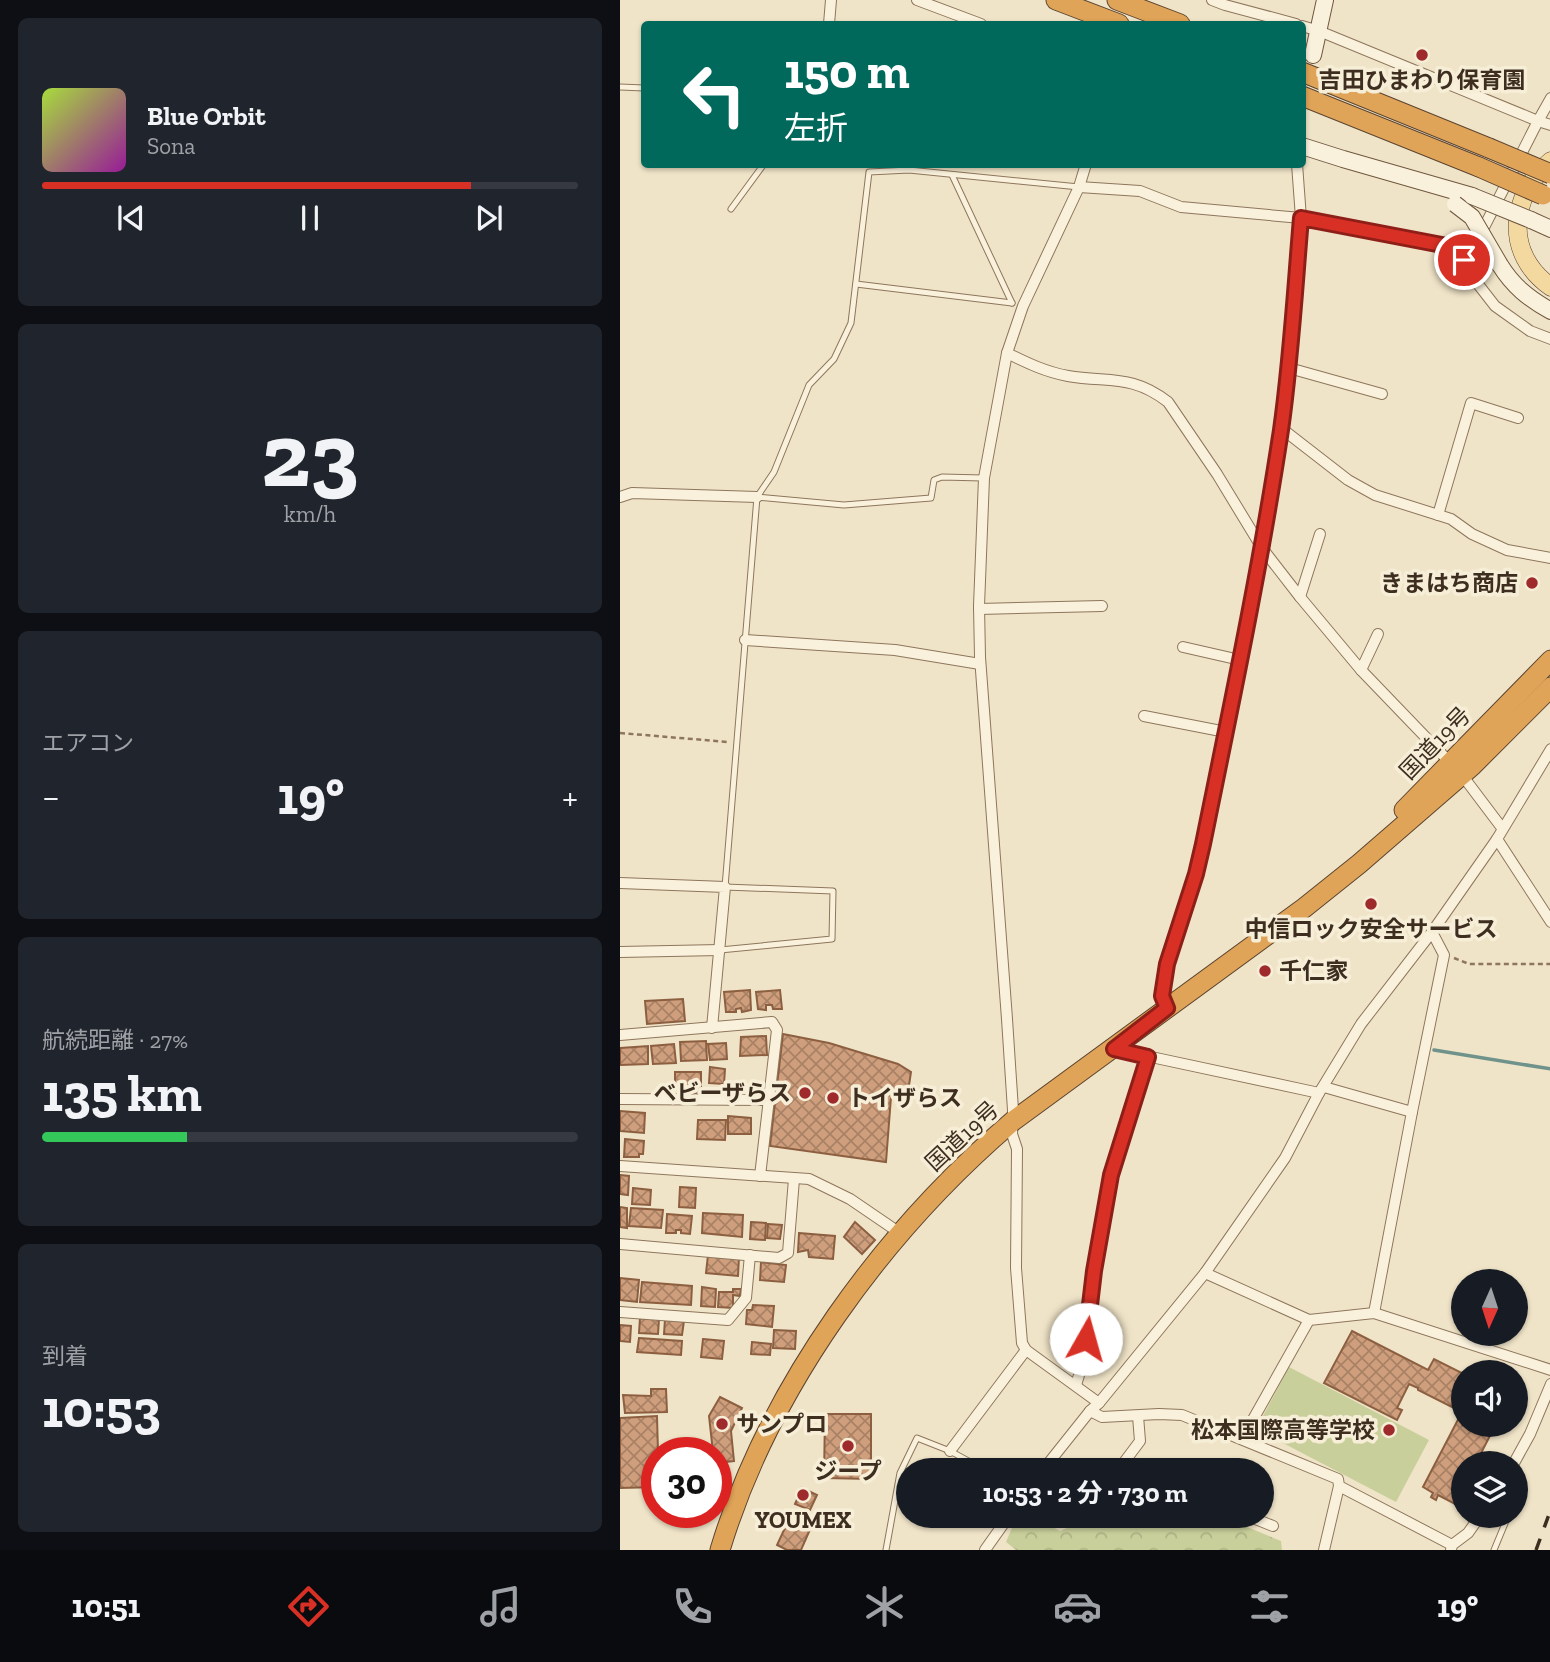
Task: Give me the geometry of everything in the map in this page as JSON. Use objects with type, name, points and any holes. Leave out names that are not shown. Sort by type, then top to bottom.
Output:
[{"type":"highway","points":[[1056,0],[1111,21]]},
{"type":"highway","points":[[1117,0],[1172,21]]},
{"type":"highway","points":[[1306,74],[1550,174]]},
{"type":"highway","points":[[1306,98],[1548,197]]},
{"type":"highway","name":"国道19号","points":[[1456,769],[1550,660]]},
{"type":"highway","name":"国道19号","points":[[720,1550],[731,1513],[767,1432],[836,1314],[899,1235],[957,1172],[1013,1121],[1114,1049],[1359,864],[1379,835],[1550,687]]},
{"type":"main road","points":[[1550,161],[1530,185],[1517,230],[1527,264],[1550,287]]},
{"type":"street","points":[[829,21],[831,0]]},
{"type":"street","points":[[917,0],[973,21]]},
{"type":"street","points":[[1212,0],[1285,21]]},
{"type":"street","points":[[1314,55],[1325,0]]},
{"type":"street","points":[[1306,27],[1550,125]]},
{"type":"street","points":[[1464,260],[1473,249],[1550,98]]},
{"type":"street","points":[[1306,147],[1472,196],[1550,229]]},
{"type":"street","points":[[1343,159],[1455,204],[1472,217],[1517,288],[1550,311]]},
{"type":"street","points":[[1085,168],[1079,187],[1018,304],[984,478],[979,609],[980,664],[1006,1005],[1012,1134],[1017,1149],[1016,1268],[1022,1343],[1026,1350],[1099,1403]]},
{"type":"street","points":[[1167,1008],[1162,996],[1167,964],[1198,864],[1262,548],[1281,428],[1289,368],[1301,218],[1297,168]]},
{"type":"street","points":[[1079,187],[1140,191],[1181,206],[1301,218],[1442,245],[1464,260],[1474,279],[1495,306],[1530,331],[1550,339]]},
{"type":"street","points":[[1007,352],[1034,367],[1069,376],[1120,380],[1142,386],[1168,402],[1217,474],[1262,548],[1300,597],[1361,670],[1456,769],[1503,828]]},
{"type":"street","points":[[1289,368],[1382,394]]},
{"type":"street","points":[[1438,515],[1471,403],[1518,418]]},
{"type":"street","points":[[1281,428],[1348,480],[1375,495],[1451,519],[1472,534],[1507,550],[1550,558]]},
{"type":"street","points":[[620,497],[632,493],[757,497]]},
{"type":"street","points":[[1300,597],[1320,534]]},
{"type":"street","points":[[979,609],[1102,606]]},
{"type":"street","points":[[1361,670],[1378,634]]},
{"type":"street","points":[[745,640],[895,650],[980,664]]},
{"type":"street","points":[[1183,647],[1240,660]]},
{"type":"street","points":[[1144,716],[1226,732]]},
{"type":"street","points":[[1053,1458],[1205,1273],[1285,1158],[1361,1024],[1432,932],[1497,839],[1550,749]]},
{"type":"street","points":[[1497,839],[1550,922]]},
{"type":"street","points":[[620,883],[725,887],[712,1028]]},
{"type":"street","points":[[1374,1313],[1444,955],[1432,932]]},
{"type":"street","points":[[620,952],[720,950]]},
{"type":"street","points":[[620,1035],[772,1022],[777,1030],[760,1176]]},
{"type":"street","points":[[1114,1049],[1322,1090],[1412,1112]]},
{"type":"street","points":[[1076,1385],[1083,1362],[1094,1271],[1111,1175],[1148,1057]]},
{"type":"street","points":[[620,1099],[769,1100]]},
{"type":"street","points":[[620,1166],[808,1179],[850,1199],[899,1235]]},
{"type":"street","points":[[620,1244],[779,1258],[788,1253],[794,1179]]},
{"type":"street","points":[[620,1312],[728,1320],[746,1298],[750,1255]]},
{"type":"street","points":[[1205,1273],[1309,1320],[1374,1313],[1550,1370]]},
{"type":"street","points":[[1242,1439],[1309,1320]]},
{"type":"street","points":[[950,1451],[1026,1350]]},
{"type":"street","points":[[1521,1451],[1550,1384]]},
{"type":"street","points":[[1090,1411],[1102,1417],[1182,1415],[1338,1479],[1339,1486],[1324,1550]]},
{"type":"street","points":[[1127,1458],[1140,1441],[1138,1416]]},
{"type":"street","points":[[1339,1486],[1452,1547],[1472,1528]]},
{"type":"street","points":[[985,1550],[1001,1528]]},
{"type":"lane","points":[[620,87],[641,88]]},
{"type":"lane","points":[[731,209],[761,168]]},
{"type":"lane","points":[[720,950],[832,939],[833,891],[725,887],[757,497],[774,471],[809,385],[834,359],[851,323],[868,172],[901,168]]},
{"type":"lane","points":[[914,168],[952,175],[1079,187]]},
{"type":"lane","points":[[952,175],[1018,304]]},
{"type":"lane","points":[[856,284],[1018,304]]},
{"type":"lane","points":[[757,497],[843,505],[931,498],[934,480],[942,477],[984,478]]},
{"type":"lane","points":[[885,1550],[900,1474],[917,1438],[963,1458]]},
{"type":"lane","points":[[1494,1550],[1503,1528]]},
{"type":"path","points":[[620,733],[736,743]]},
{"type":"path","points":[[1444,955],[1469,964],[1550,964]]},
{"type":"green space","points":[[1289,1367],[1429,1440],[1396,1502],[1256,1429]]},
{"type":"green space","points":[[1012,1528],[1055,1528],[1060,1531],[1067,1528],[1250,1528],[1281,1541],[1282,1550],[1016,1550],[1006,1542]]},
{"type":"building","points":[[750,990],[751,1010],[742,1012],[741,1008],[736,1009],[736,1012],[726,1012],[724,992]]},
{"type":"building","points":[[780,990],[782,1009],[773,1009],[772,1005],[766,1005],[766,1010],[758,1009],[756,992]]},
{"type":"building","points":[[683,999],[685,1021],[647,1024],[645,1001]]},
{"type":"building","name":"トイザらス","points":[[783,1034],[829,1043],[898,1064],[911,1072],[907,1099],[891,1097],[886,1162],[770,1146]]},
{"type":"building","points":[[766,1036],[767,1055],[740,1056],[741,1037]]},
{"type":"building","points":[[706,1041],[707,1060],[681,1061],[680,1042]]},
{"type":"building","points":[[726,1043],[727,1059],[710,1060],[708,1044]]},
{"type":"building","points":[[674,1044],[676,1063],[653,1064],[651,1046]]},
{"type":"building","points":[[648,1046],[648,1064],[620,1065],[620,1048]]},
{"type":"building","points":[[710,1067],[725,1069],[724,1084],[709,1083]]},
{"type":"building","points":[[675,1072],[701,1072],[701,1091],[681,1093],[675,1089]]},
{"type":"building","points":[[620,1111],[645,1113],[644,1133],[620,1131]]},
{"type":"building","points":[[728,1116],[751,1118],[751,1134],[728,1134]]},
{"type":"building","points":[[698,1120],[726,1120],[725,1140],[697,1139]]},
{"type":"building","points":[[625,1139],[644,1141],[643,1154],[639,1154],[639,1157],[624,1157]]},
{"type":"building","points":[[620,1175],[629,1176],[628,1195],[620,1194]]},
{"type":"building","points":[[680,1187],[696,1188],[695,1208],[679,1207]]},
{"type":"building","points":[[633,1188],[651,1190],[650,1205],[632,1204]]},
{"type":"building","points":[[620,1207],[627,1208],[627,1228],[620,1227]]},
{"type":"building","points":[[631,1208],[663,1210],[661,1228],[629,1226]]},
{"type":"building","points":[[703,1213],[743,1215],[742,1237],[702,1233]]},
{"type":"building","points":[[667,1214],[692,1216],[690,1234],[681,1233],[681,1230],[666,1233]]},
{"type":"building","points":[[751,1222],[766,1223],[765,1240],[750,1239]]},
{"type":"building","points":[[855,1222],[875,1240],[862,1254],[844,1237]]},
{"type":"building","points":[[768,1224],[782,1225],[780,1239],[767,1238]]},
{"type":"building","points":[[799,1233],[835,1236],[833,1259],[809,1257],[808,1250],[798,1252]]},
{"type":"building","points":[[708,1255],[739,1257],[738,1276],[706,1273]]},
{"type":"building","points":[[761,1262],[786,1265],[784,1282],[760,1280]]},
{"type":"building","points":[[620,1278],[639,1280],[637,1302],[620,1300]]},
{"type":"building","points":[[642,1282],[692,1286],[691,1305],[640,1302]]},
{"type":"building","points":[[702,1287],[716,1289],[715,1307],[701,1306]]},
{"type":"building","points":[[733,1289],[741,1289],[740,1296],[733,1295],[733,1308],[718,1307],[719,1292],[733,1292]]},
{"type":"building","points":[[753,1305],[774,1306],[772,1327],[746,1324],[747,1310],[752,1310]]},
{"type":"building","points":[[640,1318],[659,1319],[658,1334],[639,1333]]},
{"type":"building","points":[[665,1319],[684,1321],[682,1335],[664,1334]]},
{"type":"building","points":[[620,1325],[631,1326],[630,1342],[620,1341]]},
{"type":"building","points":[[774,1330],[796,1331],[795,1349],[773,1348]]},
{"type":"building","points":[[1352,1331],[1428,1370],[1434,1359],[1451,1368],[1451,1406],[1409,1384],[1397,1408],[1402,1410],[1397,1420],[1324,1383]]},
{"type":"building","points":[[639,1338],[682,1341],[681,1355],[637,1352]]},
{"type":"building","points":[[703,1339],[724,1341],[722,1359],[701,1357]]},
{"type":"building","points":[[752,1342],[771,1344],[770,1355],[751,1354]]},
{"type":"building","points":[[651,1389],[666,1389],[667,1412],[625,1413],[623,1395],[651,1396]]},
{"type":"building","name":"サンプロ","points":[[720,1397],[742,1408],[731,1431],[732,1437],[711,1437],[709,1416]]},
{"type":"building","name":"ジープ","points":[[825,1414],[871,1414],[871,1479],[824,1478]]},
{"type":"building","points":[[657,1416],[658,1437],[641,1437],[641,1487],[620,1488],[620,1418]]},
{"type":"building","points":[[1451,1433],[1451,1437],[1489,1437],[1482,1451],[1451,1451],[1451,1502],[1438,1495],[1436,1500],[1431,1497],[1433,1493],[1423,1487]]},
{"type":"building","points":[[802,1488],[817,1495],[810,1510],[795,1504]]},
{"type":"building","points":[[791,1515],[812,1525],[801,1550],[787,1550],[777,1545]]},
{"type":"waterway","points":[[1434,1050],[1551,1069]]},
{"type":"railway","points":[[1536,1550],[1551,1509]]},
{"type":"place","name":"吉田ひまわり保育園","points":[[1422,55]]},
{"type":"place","name":"きまはち商店","points":[[1532,583]]},
{"type":"place","name":"中信ロック安全サービス","points":[[1371,904]]},
{"type":"place","name":"千仁家","points":[[1265,971]]},
{"type":"place","name":"ベビーザらス","points":[[805,1093]]},
{"type":"place","name":"トイザらス","points":[[833,1098]]},
{"type":"place","name":"サンプロ","points":[[722,1424]]},
{"type":"place","name":"松本国際高等学校","points":[[1389,1430]]},
{"type":"place","name":"ジープ","points":[[848,1446]]},
{"type":"place","name":"YOUMEX","points":[[803,1495]]},
{"type":"route","points":[[1086,1339],[1094,1271],[1111,1175],[1148,1057],[1114,1049],[1167,1008],[1162,1000],[1167,964],[1196,874],[1256,585],[1288,371],[1301,218],[1442,245],[1464,260]]}]
